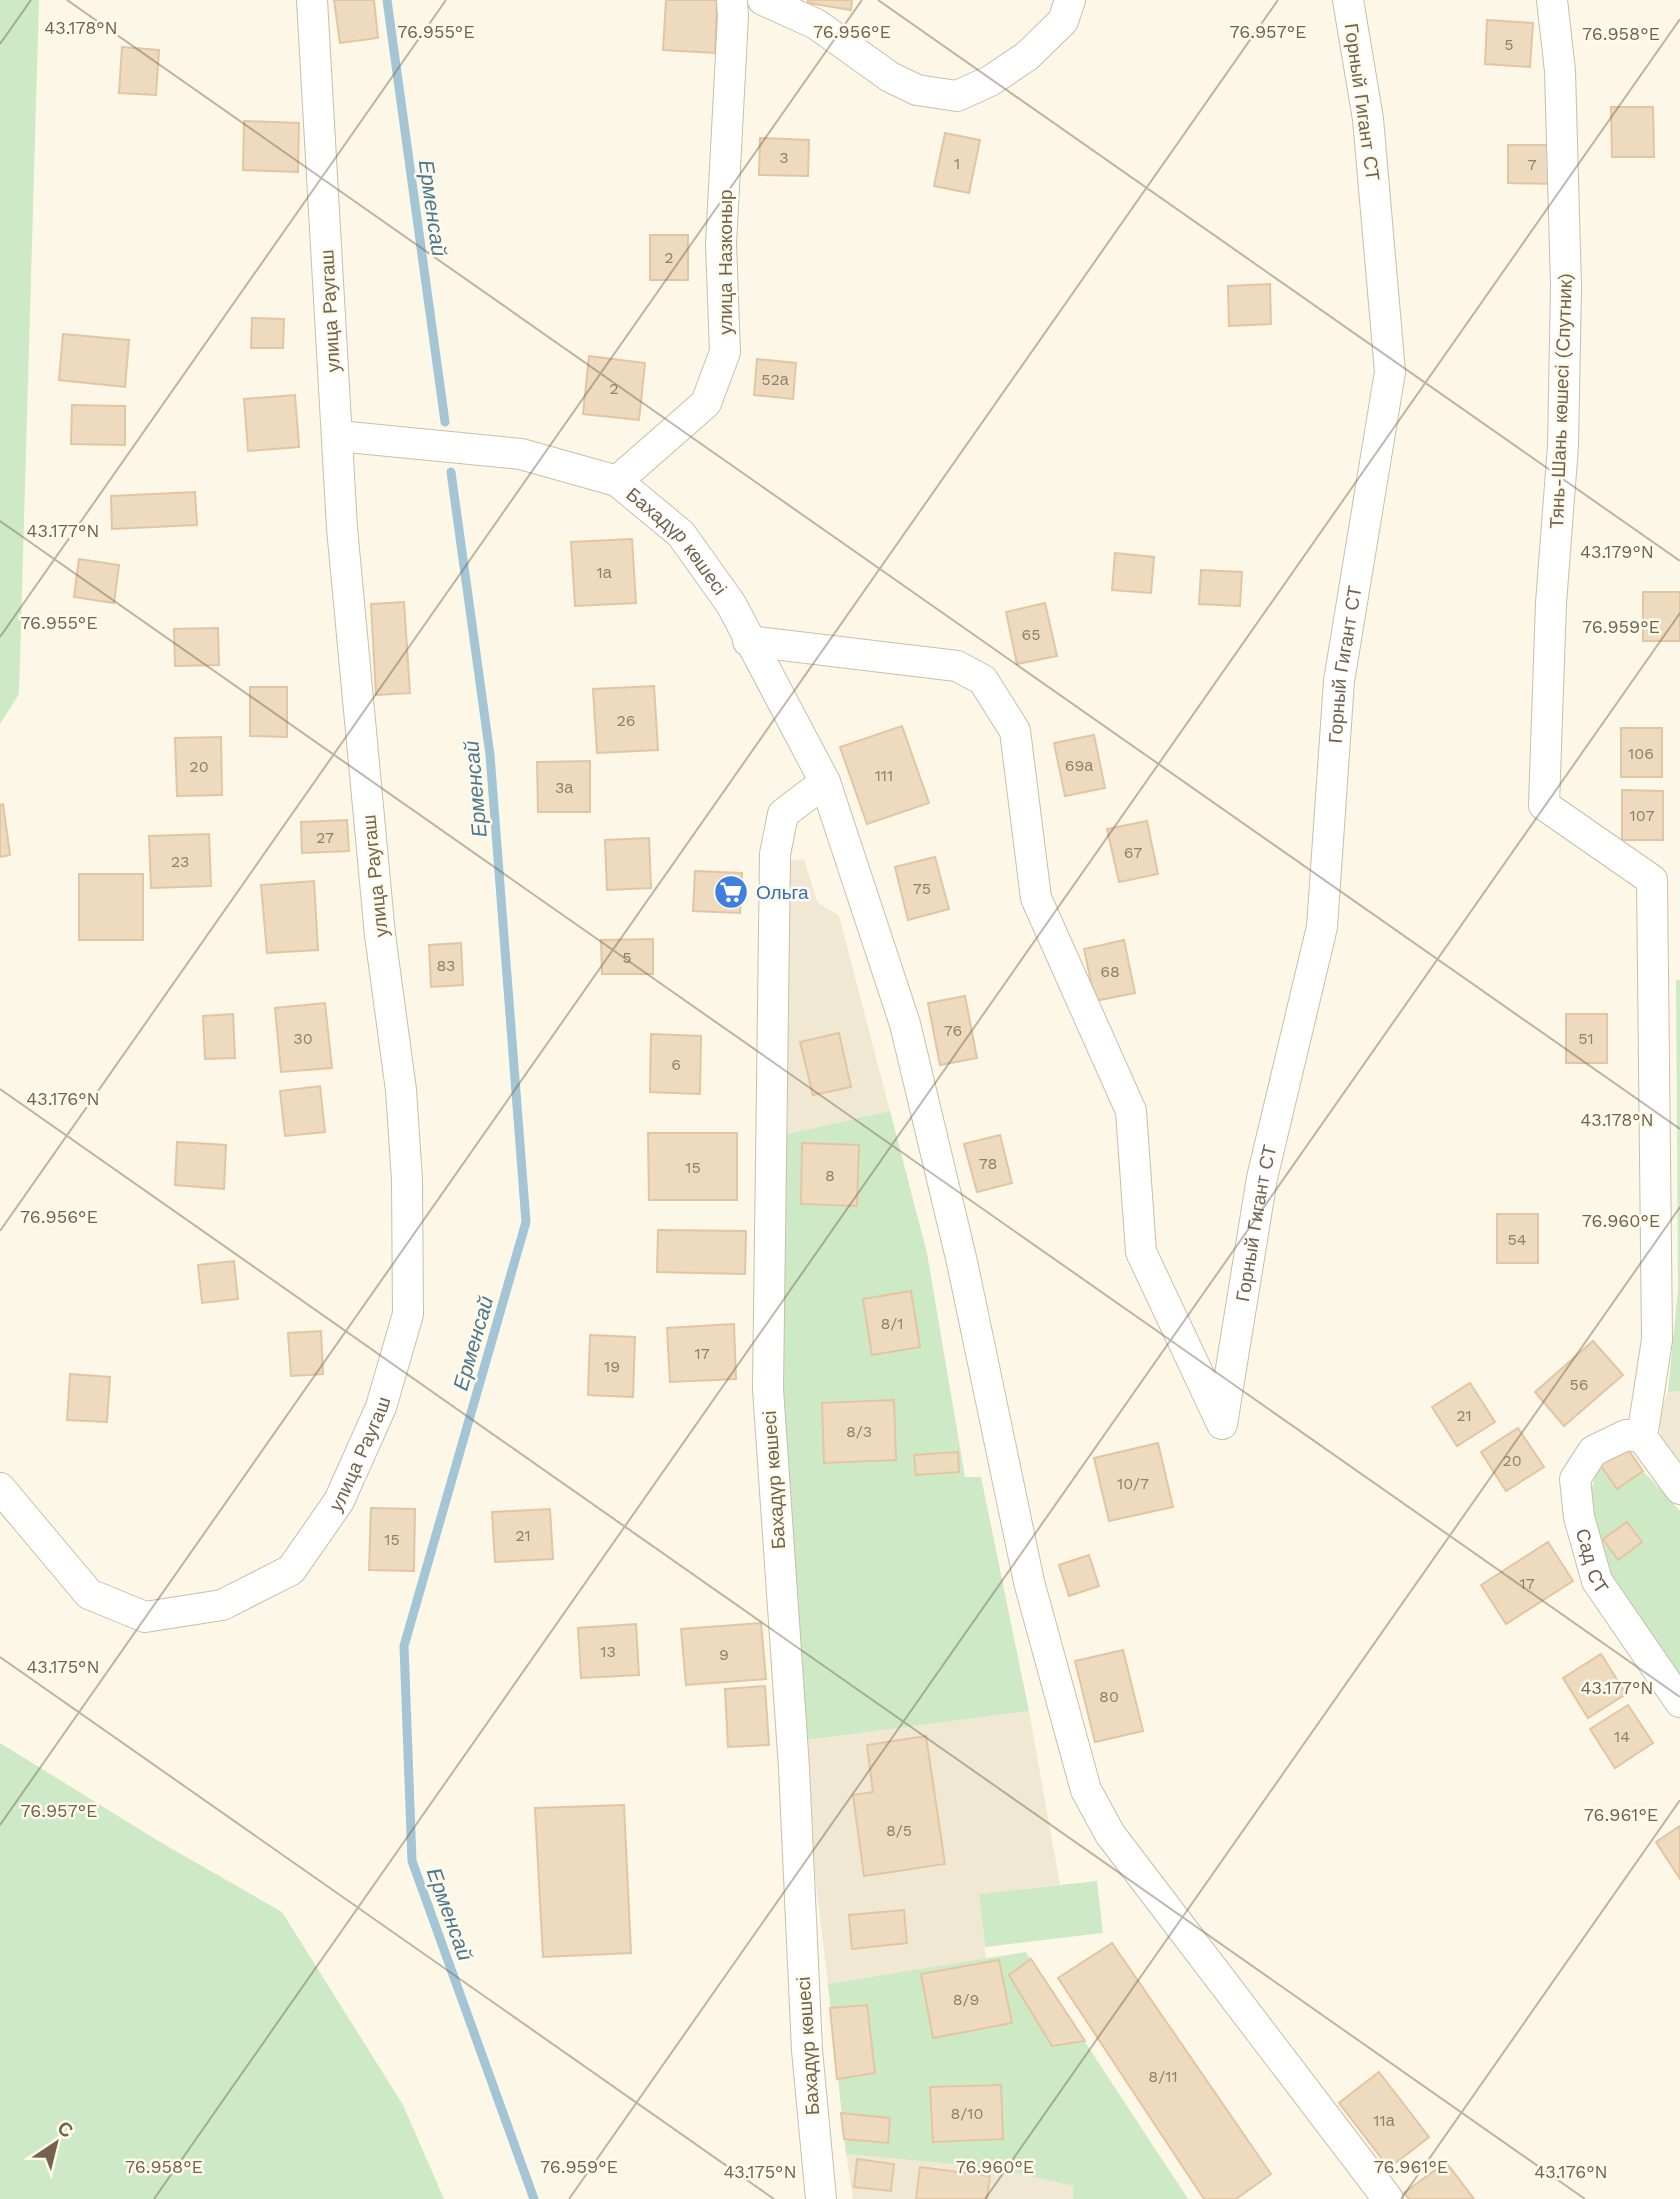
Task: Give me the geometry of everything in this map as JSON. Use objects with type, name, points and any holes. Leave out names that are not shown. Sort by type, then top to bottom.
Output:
[{"type":"street","name":"улица Раугаш","points":[[0,1488],[89,1594],[145,1617],[222,1605],[291,1570],[339,1502],[381,1407],[408,1314],[407,1180],[401,1090],[380,935],[342,528],[312,0]]},
{"type":"street","name":"улица Назконыр","points":[[617,481],[706,403],[725,352],[721,244],[732,0]]},
{"type":"street","points":[[763,0],[816,23],[890,77],[917,90],[957,96],[990,81],[1027,56],[1063,21],[1070,0]]},
{"type":"street","name":"Горный Гигант СТ","points":[[748,641],[957,666],[983,680],[1015,731],[1036,898],[1131,1111],[1141,1252],[1222,1424],[1262,1178],[1322,927],[1339,681],[1390,372],[1368,119],[1348,0]]},
{"type":"street","name":"Тянь-Шань көшесі (Спутник)","points":[[1552,0],[1560,71],[1566,286],[1563,446],[1551,603],[1544,805],[1652,880],[1657,1340],[1642,1437]]},
{"type":"street","name":"Бахадүр көшесі","points":[[338,436],[521,454],[617,481],[681,534],[731,604],[748,641],[825,782],[905,1024],[962,1262],[1029,1582],[1086,1790],[1110,1834],[1388,2199]]},
{"type":"street","name":"Бахадүр көшесі","points":[[821,2199],[807,2050],[794,1768],[768,1389],[775,855],[783,814],[825,782]]},
{"type":"street","name":"Сад СТ","points":[[1642,1437],[1626,1435],[1593,1451],[1575,1479],[1579,1517],[1597,1581],[1680,1702]]},
{"type":"street","points":[[1642,1437],[1680,1489]]},
{"type":"shaded area","points":[[804,859],[817,902],[839,916],[890,1111],[783,1135],[779,862]]},
{"type":"shaded area","points":[[1680,1391],[1680,1466],[1662,1441],[1658,1417],[1668,1392]]},
{"type":"shaded area","points":[[1029,1711],[1060,1885],[979,1894],[986,1959],[828,1984],[799,1741]]},
{"type":"shaded area","points":[[846,2154],[994,2168],[1075,2186],[1073,2199],[853,2199]]},
{"type":"green space","points":[[0,0],[39,0],[19,694],[0,724]]},
{"type":"green space","points":[[1676,980],[1680,980],[1680,1391],[1668,1392],[1678,1289]]},
{"type":"green space","points":[[890,1111],[927,1253],[965,1477],[981,1477],[1029,1711],[799,1741],[783,1483],[783,1135]]},
{"type":"green space","points":[[1599,1463],[1617,1489],[1643,1471],[1680,1511],[1680,1677],[1638,1614],[1609,1578],[1586,1509]]},
{"type":"green space","points":[[0,1743],[160,1842],[282,1912],[403,2105],[444,2199],[0,2199]]},
{"type":"green space","points":[[1097,1881],[1103,1933],[985,1947],[979,1894]]},
{"type":"green space","points":[[1026,1952],[1188,2199],[1073,2199],[1074,2186],[994,2168],[846,2154],[828,1984]]},
{"type":"building","points":[[334,0],[374,0],[378,38],[340,43]]},
{"type":"building","points":[[666,0],[717,0],[715,53],[663,50]]},
{"type":"building","points":[[808,0],[852,0],[851,10],[808,3]]},
{"type":"building","points":[[1487,20],[1533,23],[1530,67],[1485,64]]},
{"type":"building","points":[[122,47],[159,50],[156,95],[119,93]]},
{"type":"building","points":[[1611,107],[1653,107],[1654,157],[1612,157]]},
{"type":"building","points":[[244,121],[299,123],[298,172],[243,170]]},
{"type":"building","points":[[945,133],[980,140],[969,193],[934,186]]},
{"type":"building","points":[[760,138],[809,140],[808,176],[759,175]]},
{"type":"building","points":[[1508,145],[1555,145],[1555,184],[1508,183]]},
{"type":"building","points":[[650,235],[688,235],[688,280],[650,280]]},
{"type":"building","points":[[1270,284],[1271,324],[1229,326],[1228,286]]},
{"type":"building","points":[[252,318],[284,319],[283,348],[251,348]]},
{"type":"building","points":[[63,334],[129,340],[125,387],[59,380]]},
{"type":"building","points":[[589,356],[645,363],[639,420],[583,414]]},
{"type":"building","points":[[757,359],[796,363],[793,399],[754,395]]},
{"type":"building","points":[[295,395],[299,447],[248,451],[244,399]]},
{"type":"building","points":[[72,405],[125,406],[125,445],[71,444]]},
{"type":"building","points":[[195,492],[197,525],[112,529],[111,496]]},
{"type":"building","points":[[632,539],[636,603],[575,606],[571,542]]},
{"type":"building","points":[[1115,553],[1154,557],[1151,593],[1112,590]]},
{"type":"building","points":[[79,559],[119,565],[114,603],[74,597]]},
{"type":"building","points":[[1201,570],[1242,572],[1240,606],[1199,604]]},
{"type":"building","points":[[1643,592],[1680,592],[1680,641],[1643,641]]},
{"type":"building","points":[[404,602],[410,693],[376,695],[371,604]]},
{"type":"building","points":[[1045,603],[1057,656],[1017,664],[1006,612]]},
{"type":"building","points":[[218,628],[219,665],[175,666],[174,629]]},
{"type":"building","points":[[654,686],[658,750],[597,753],[593,689]]},
{"type":"building","points":[[250,687],[287,687],[287,737],[250,736]]},
{"type":"building","points":[[902,726],[929,803],[867,824],[840,747]]},
{"type":"building","points":[[1621,728],[1662,728],[1662,777],[1621,777]]},
{"type":"building","points":[[1094,735],[1105,788],[1065,796],[1054,743]]},
{"type":"building","points":[[221,737],[222,795],[177,796],[175,738]]},
{"type":"building","points":[[590,761],[590,812],[538,812],[537,762]]},
{"type":"building","points":[[1622,790],[1663,791],[1663,840],[1622,840]]},
{"type":"building","points":[[3,804],[10,855],[0,857],[0,805]]},
{"type":"building","points":[[347,820],[349,851],[302,853],[301,822]]},
{"type":"building","points":[[1147,821],[1158,874],[1119,882],[1107,829]]},
{"type":"building","points":[[209,834],[211,886],[151,888],[149,836]]},
{"type":"building","points":[[649,838],[651,888],[607,890],[605,840]]},
{"type":"building","points":[[935,857],[949,909],[908,920],[895,867]]},
{"type":"building","points":[[695,871],[742,873],[740,913],[693,911]]},
{"type":"building","points":[[79,874],[143,874],[143,940],[79,940]]},
{"type":"building","points":[[314,881],[318,950],[267,953],[261,885]]},
{"type":"building","points":[[653,939],[653,974],[602,974],[601,940]]},
{"type":"building","points":[[1124,940],[1135,993],[1095,1001],[1084,949]]},
{"type":"building","points":[[461,943],[463,985],[431,987],[429,945]]},
{"type":"building","points":[[965,996],[977,1058],[940,1065],[928,1003]]},
{"type":"building","points":[[325,1003],[332,1068],[281,1072],[275,1008]]},
{"type":"building","points":[[233,1014],[235,1058],[205,1059],[203,1016]]},
{"type":"building","points":[[1566,1014],[1607,1014],[1607,1063],[1566,1063]]},
{"type":"building","points":[[839,1033],[851,1087],[813,1095],[800,1042]]},
{"type":"building","points":[[651,1034],[701,1036],[700,1094],[650,1092]]},
{"type":"building","points":[[320,1086],[325,1132],[285,1136],[280,1091]]},
{"type":"building","points":[[648,1133],[737,1133],[737,1200],[649,1200]]},
{"type":"building","points":[[1000,1135],[1012,1183],[977,1192],[964,1144]]},
{"type":"building","points":[[177,1142],[226,1145],[224,1189],[175,1185]]},
{"type":"building","points":[[802,1143],[859,1145],[857,1206],[801,1204]]},
{"type":"building","points":[[1497,1214],[1538,1214],[1538,1263],[1497,1263]]},
{"type":"building","points":[[658,1230],[746,1231],[745,1274],[657,1272]]},
{"type":"building","points":[[234,1261],[238,1299],[202,1303],[198,1265]]},
{"type":"building","points":[[911,1291],[920,1347],[872,1355],[863,1299]]},
{"type":"building","points":[[734,1324],[736,1379],[670,1382],[667,1328]]},
{"type":"building","points":[[321,1331],[323,1374],[291,1376],[288,1333]]},
{"type":"building","points":[[590,1335],[635,1337],[633,1397],[588,1395]]},
{"type":"building","points":[[1593,1341],[1623,1375],[1564,1426],[1535,1392]]},
{"type":"building","points":[[70,1374],[110,1377],[107,1422],[67,1420]]},
{"type":"building","points":[[1470,1383],[1495,1422],[1457,1446],[1432,1407]]},
{"type":"building","points":[[894,1400],[896,1460],[824,1463],[822,1403]]},
{"type":"building","points":[[1518,1428],[1544,1467],[1506,1491],[1481,1452]]},
{"type":"building","points":[[1158,1443],[1173,1507],[1109,1521],[1094,1458]]},
{"type":"building","points":[[1625,1445],[1643,1471],[1617,1489],[1599,1463]]},
{"type":"building","points":[[958,1452],[959,1472],[916,1475],[914,1455]]},
{"type":"building","points":[[371,1508],[415,1509],[414,1571],[369,1570]]},
{"type":"building","points":[[550,1509],[553,1559],[495,1562],[492,1512]]},
{"type":"building","points":[[1627,1522],[1642,1542],[1618,1560],[1603,1539]]},
{"type":"building","points":[[1548,1542],[1573,1581],[1506,1624],[1481,1585]]},
{"type":"building","points":[[1089,1555],[1099,1586],[1069,1596],[1059,1565]]},
{"type":"building","points":[[761,1623],[766,1679],[686,1685],[681,1629]]},
{"type":"building","points":[[636,1624],[639,1675],[581,1678],[578,1628]]},
{"type":"building","points":[[1123,1650],[1143,1731],[1095,1742],[1075,1661]]},
{"type":"building","points":[[1601,1654],[1626,1694],[1588,1718],[1563,1678]]},
{"type":"building","points":[[765,1686],[769,1745],[728,1747],[725,1689]]},
{"type":"building","points":[[1628,1705],[1653,1743],[1615,1768],[1590,1729]]},
{"type":"building","points":[[926,1736],[945,1864],[864,1876],[853,1795],[873,1792],[867,1745]]},
{"type":"building","points":[[624,1805],[631,1953],[543,1957],[535,1808]]},
{"type":"building","points":[[1680,1826],[1680,1879],[1656,1842]]},
{"type":"building","points":[[904,1910],[907,1943],[852,1949],[849,1915]]},
{"type":"building","points":[[1112,1943],[1271,2174],[1236,2199],[1204,2199],[1058,1978]]},
{"type":"building","points":[[1031,1959],[1085,2041],[1052,2046],[1009,1975]]},
{"type":"building","points":[[999,1960],[1012,2023],[933,2038],[921,1974]]},
{"type":"building","points":[[867,2005],[875,2073],[837,2079],[830,2008]]},
{"type":"building","points":[[1379,2072],[1429,2137],[1389,2168],[1339,2103]]},
{"type":"building","points":[[1001,2085],[1003,2139],[933,2142],[930,2087]]},
{"type":"building","points":[[841,2113],[890,2118],[888,2143],[844,2139]]},
{"type":"building","points":[[857,2159],[894,2164],[891,2191],[854,2187]]},
{"type":"building","points":[[1446,2162],[1474,2199],[1409,2199],[1404,2193]]},
{"type":"building","points":[[920,2167],[990,2176],[987,2199],[916,2199]]},
{"type":"waterway","name":"Ерменсай","points":[[387,0],[445,422]]},
{"type":"waterway","name":"Ерменсай","points":[[451,472],[490,755],[526,1222],[404,1646],[412,1861],[534,2199]]},
{"type":"place","name":"Ольга","points":[[731,892]]}]
